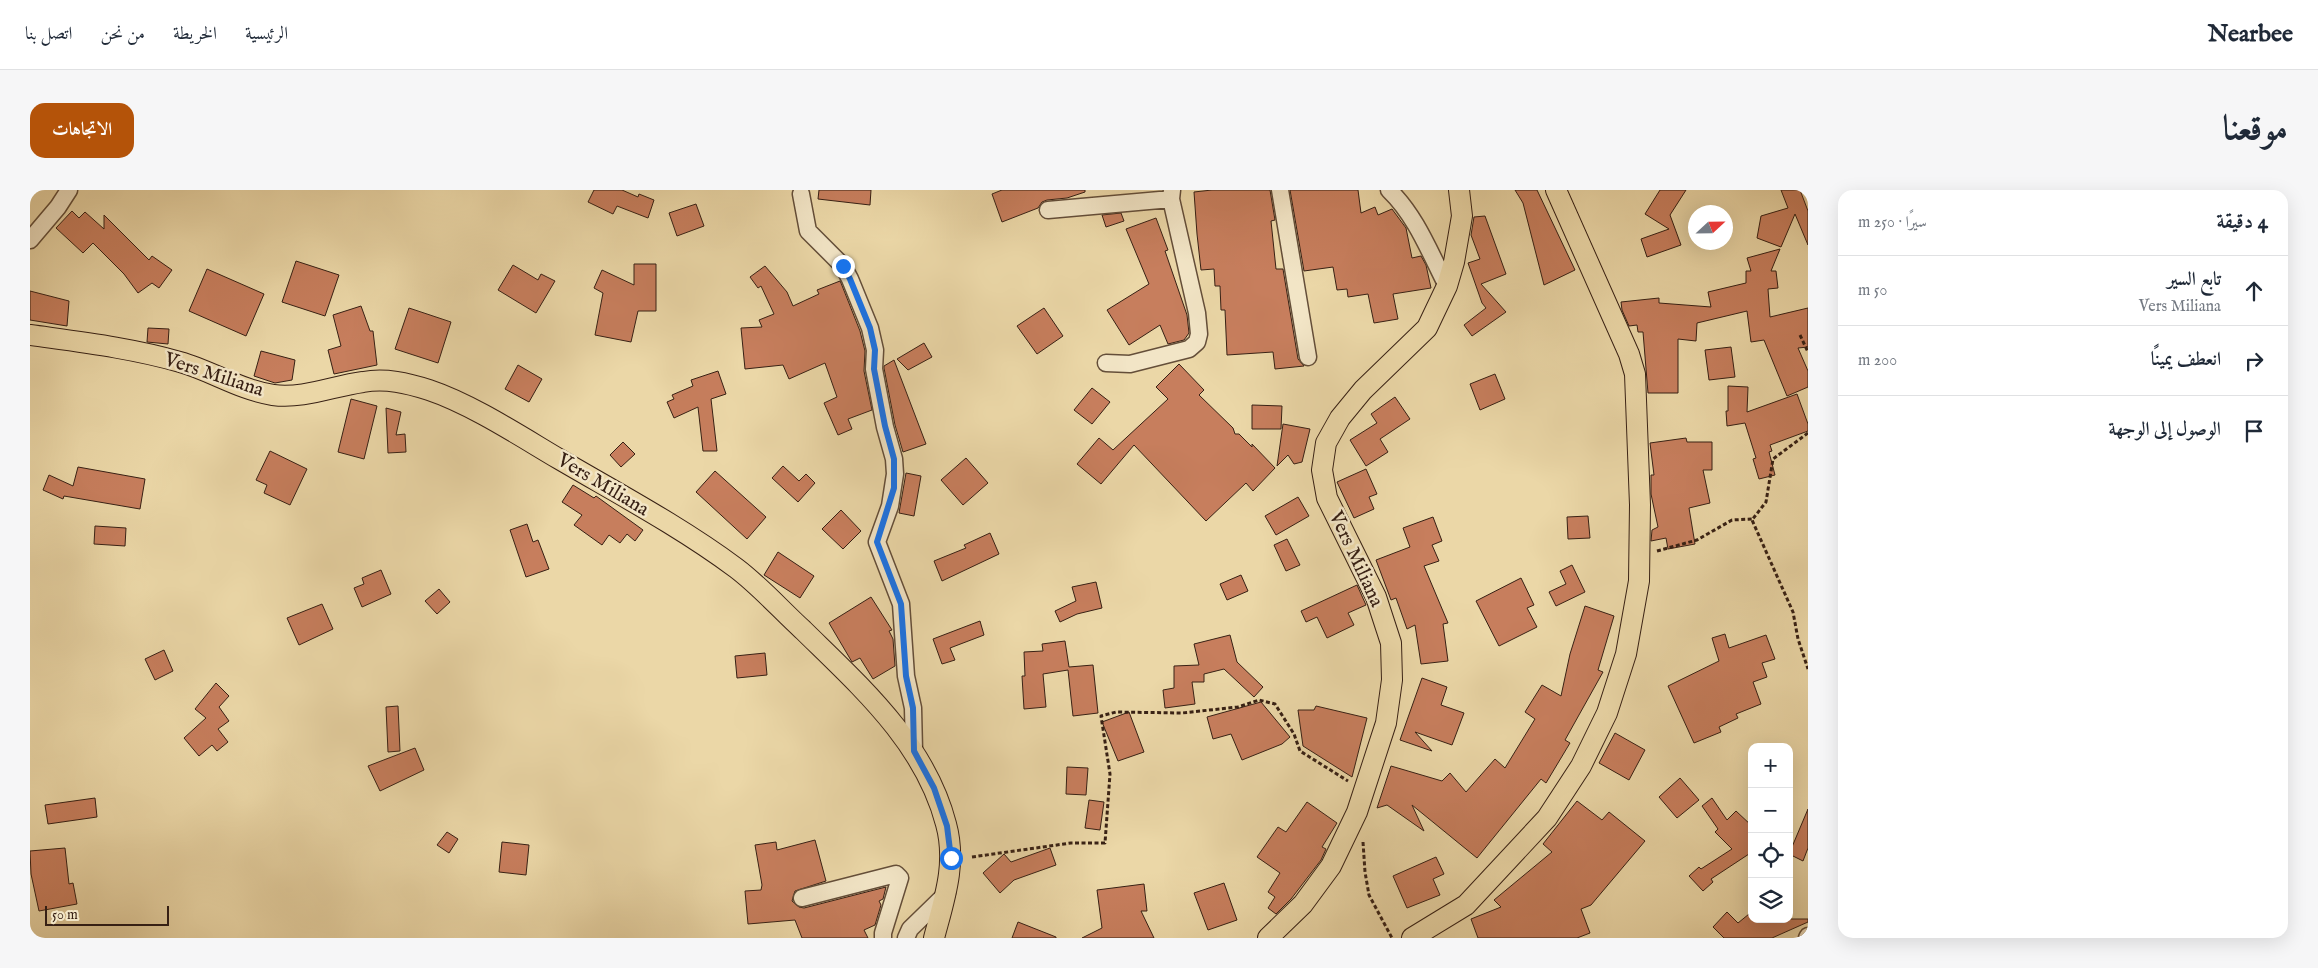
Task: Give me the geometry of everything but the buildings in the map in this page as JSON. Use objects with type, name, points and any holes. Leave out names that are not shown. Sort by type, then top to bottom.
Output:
[{"type":"main road","name":"Vers Miliana","points":[[1268,938],[1303,904],[1331,866],[1358,812],[1386,723],[1392,680],[1390,643],[1376,597],[1327,498],[1322,470],[1326,443],[1340,418],[1363,390],[1427,328],[1447,286],[1454,262],[1462,216],[1459,190]]},
{"type":"main road","points":[[1412,938],[1466,905],[1547,818],[1581,766],[1607,713],[1626,654],[1635,608],[1640,554],[1635,374],[1629,354],[1556,190]]},
{"type":"main road","name":"Vers Miliana","points":[[30,335],[165,358],[200,368],[243,387],[274,395],[302,395],[364,382],[387,381],[394,381],[432,391],[501,425],[620,495],[737,569],[842,668],[893,721],[914,751],[934,788],[947,826],[951,858],[947,893],[934,938]]},
{"type":"street","points":[[30,240],[58,207],[69,190]]},
{"type":"street","points":[[1280,190],[1308,357]]},
{"type":"street","points":[[1389,190],[1398,198],[1415,224],[1447,286]]},
{"type":"street","points":[[801,194],[808,232],[843,266],[870,328],[875,350],[874,369],[885,426],[894,459],[895,474],[890,506],[877,542],[901,604],[906,676],[913,708],[914,751]]},
{"type":"street","points":[[1048,210],[1172,195],[1197,313],[1199,334],[1196,342],[1189,349],[1130,364],[1106,363]]},
{"type":"street","points":[[802,898],[896,874],[900,878],[883,933],[884,938]]},
{"type":"street","points":[[906,938],[910,929],[947,893]]},
{"type":"path","points":[[1800,335],[1808,352]]},
{"type":"path","points":[[1649,553],[1697,540],[1732,520],[1752,519],[1766,502],[1773,459],[1808,433]]},
{"type":"path","points":[[1752,519],[1793,612],[1798,639],[1808,669]]},
{"type":"path","points":[[972,857],[1071,843],[1105,843],[1110,774],[1101,716],[1116,712],[1182,713],[1238,707],[1259,700],[1275,704],[1294,734],[1300,751],[1354,784]]},
{"type":"path","points":[[1363,839],[1369,896],[1392,938]]},
{"type":"route","points":[[843,266],[870,328],[875,350],[874,369],[885,426],[894,459],[894,488],[890,506],[877,542],[882,550],[901,604],[906,676],[913,708],[914,751],[934,788],[947,826],[951,858]]}]
